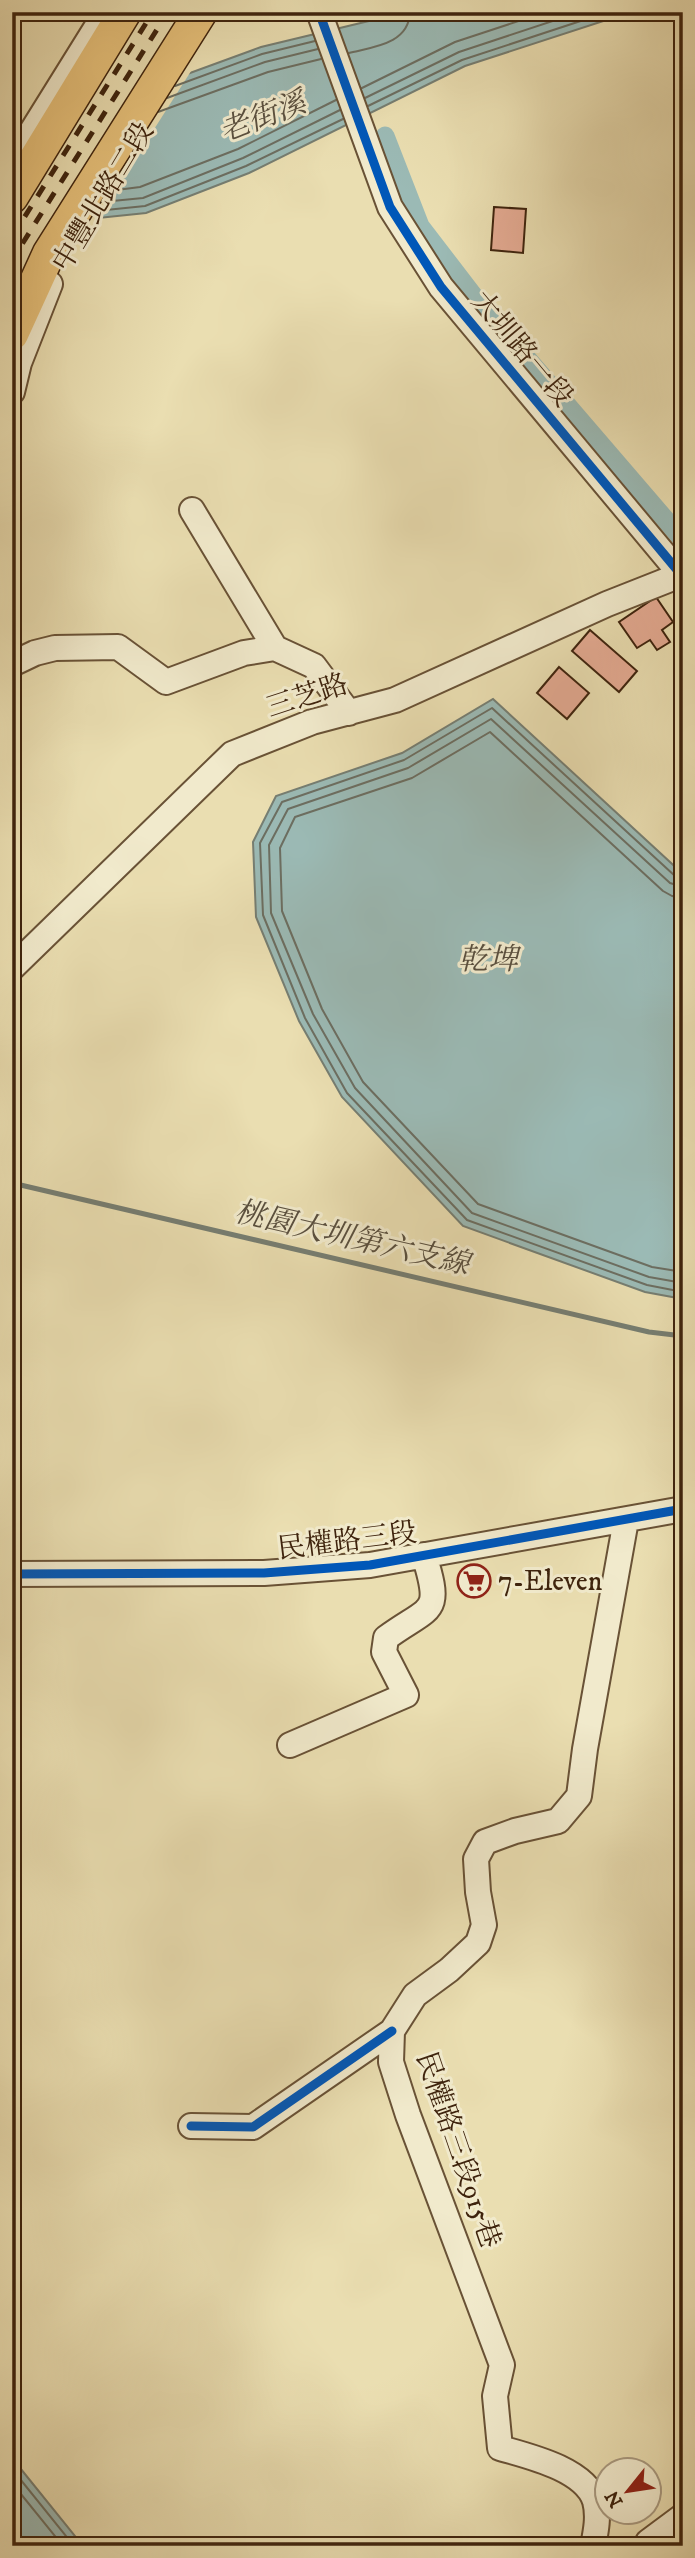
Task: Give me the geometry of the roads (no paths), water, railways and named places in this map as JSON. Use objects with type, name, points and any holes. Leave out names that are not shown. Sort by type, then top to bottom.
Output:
[{"type":"main road","points":[[12,197],[125,12]]},
{"type":"main road","name":"中豐北路二段","points":[[12,334],[201,12]]},
{"type":"street","points":[[12,163],[106,12]]},
{"type":"street","name":"中豐北路二段","points":[[12,392],[19,363],[52,280],[59,250],[218,12]]},
{"type":"street","name":"大圳路一段","points":[[318,12],[390,207],[441,288],[682,575]]},
{"type":"street","points":[[192,510],[275,648]]},
{"type":"street","name":"三芝路","points":[[12,968],[232,754],[312,722],[395,700],[607,604],[682,575]]},
{"type":"street","points":[[12,664],[35,653],[55,648],[118,647],[166,682],[244,653],[275,648],[314,666],[349,713]]},
{"type":"street","name":"民權路三段","points":[[12,1574],[264,1573],[370,1565],[683,1509]]},
{"type":"street","name":"民權路三段915巷","points":[[593,2546],[598,2524],[595,2499],[584,2486],[560,2466],[500,2448],[495,2396],[502,2365],[391,2062],[392,2031],[415,1995],[449,1970],[478,1943],[484,1925],[476,1859],[485,1842],[515,1830],[558,1821],[579,1796],[584,1749],[626,1520]]},
{"type":"street","points":[[290,1745],[406,1695],[384,1652],[386,1638],[428,1610],[433,1600],[433,1586],[424,1555]]},
{"type":"street","points":[[191,2126],[253,2127],[392,2031]]},
{"type":"street","points":[[647,2546],[683,2516]]},
{"type":"water","name":"老街溪","points":[[392,12],[631,12],[465,66],[249,173],[146,213],[12,227],[12,138],[261,47],[373,20]]},
{"type":"water","name":"乾埤","points":[[493,699],[683,874],[683,1299],[645,1292],[463,1226],[342,1097],[299,1021],[256,917],[253,842],[276,796],[402,753]]},
{"type":"water","points":[[12,2458],[83,2546],[12,2546]]},
{"type":"waterway","points":[[385,136],[420,226],[476,299],[683,540]]},
{"type":"waterway","name":"桃園大圳第六支線","points":[[12,1183],[649,1332],[683,1336]]},
{"type":"railway","points":[[12,237],[153,12]]},
{"type":"railway","points":[[12,265],[19,249],[168,12]]},
{"type":"place","name":"7-Eleven","points":[[474,1581]]}]
